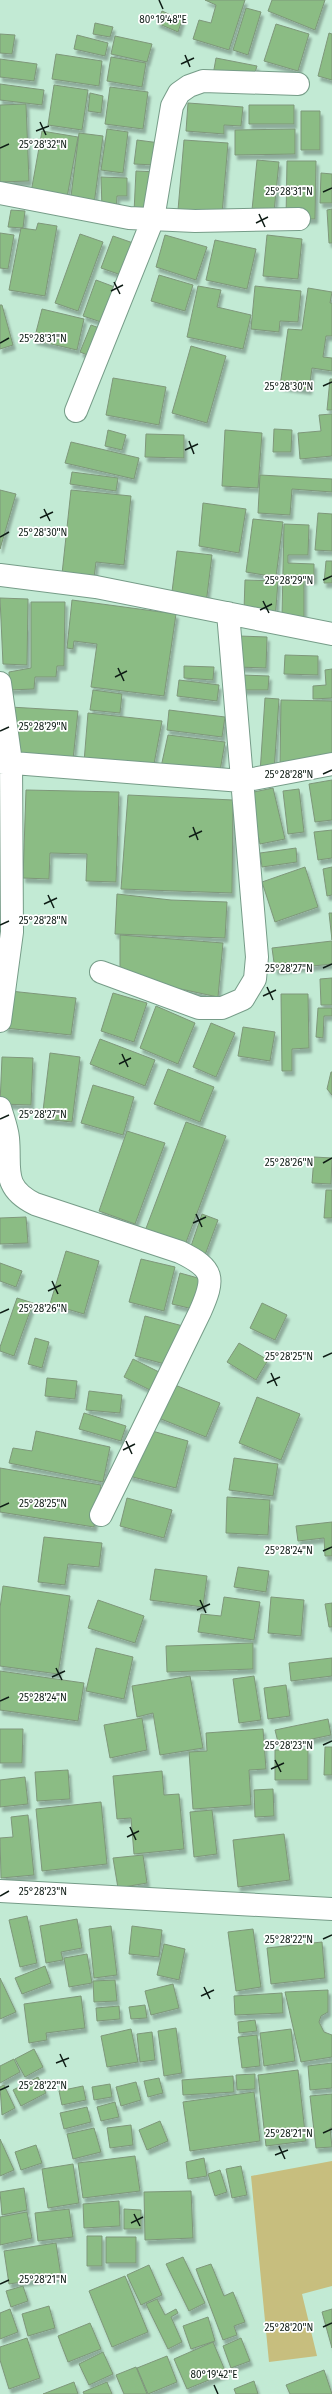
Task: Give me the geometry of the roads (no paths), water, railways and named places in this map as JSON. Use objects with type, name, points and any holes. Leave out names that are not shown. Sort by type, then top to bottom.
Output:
[{"type":"street","points":[[76,411],[153,219],[168,123],[172,106],[179,94],[189,86],[203,82],[298,84]]},
{"type":"street","points":[[0,193],[84,211],[153,219],[299,219]]},
{"type":"street","points":[[0,575],[96,587],[332,634]]},
{"type":"street","points":[[101,972],[199,1008],[222,1008],[243,999],[255,979],[257,957],[228,613]]},
{"type":"street","points":[[0,683],[12,932],[0,1021]]},
{"type":"street","points":[[5,762],[242,781],[332,764]]},
{"type":"street","points":[[0,1108],[8,1138],[8,1170],[12,1186],[21,1197],[35,1204],[180,1252],[199,1262],[210,1276],[210,1289],[200,1312],[101,1515]]},
{"type":"street","points":[[0,1891],[332,1909]]}]
